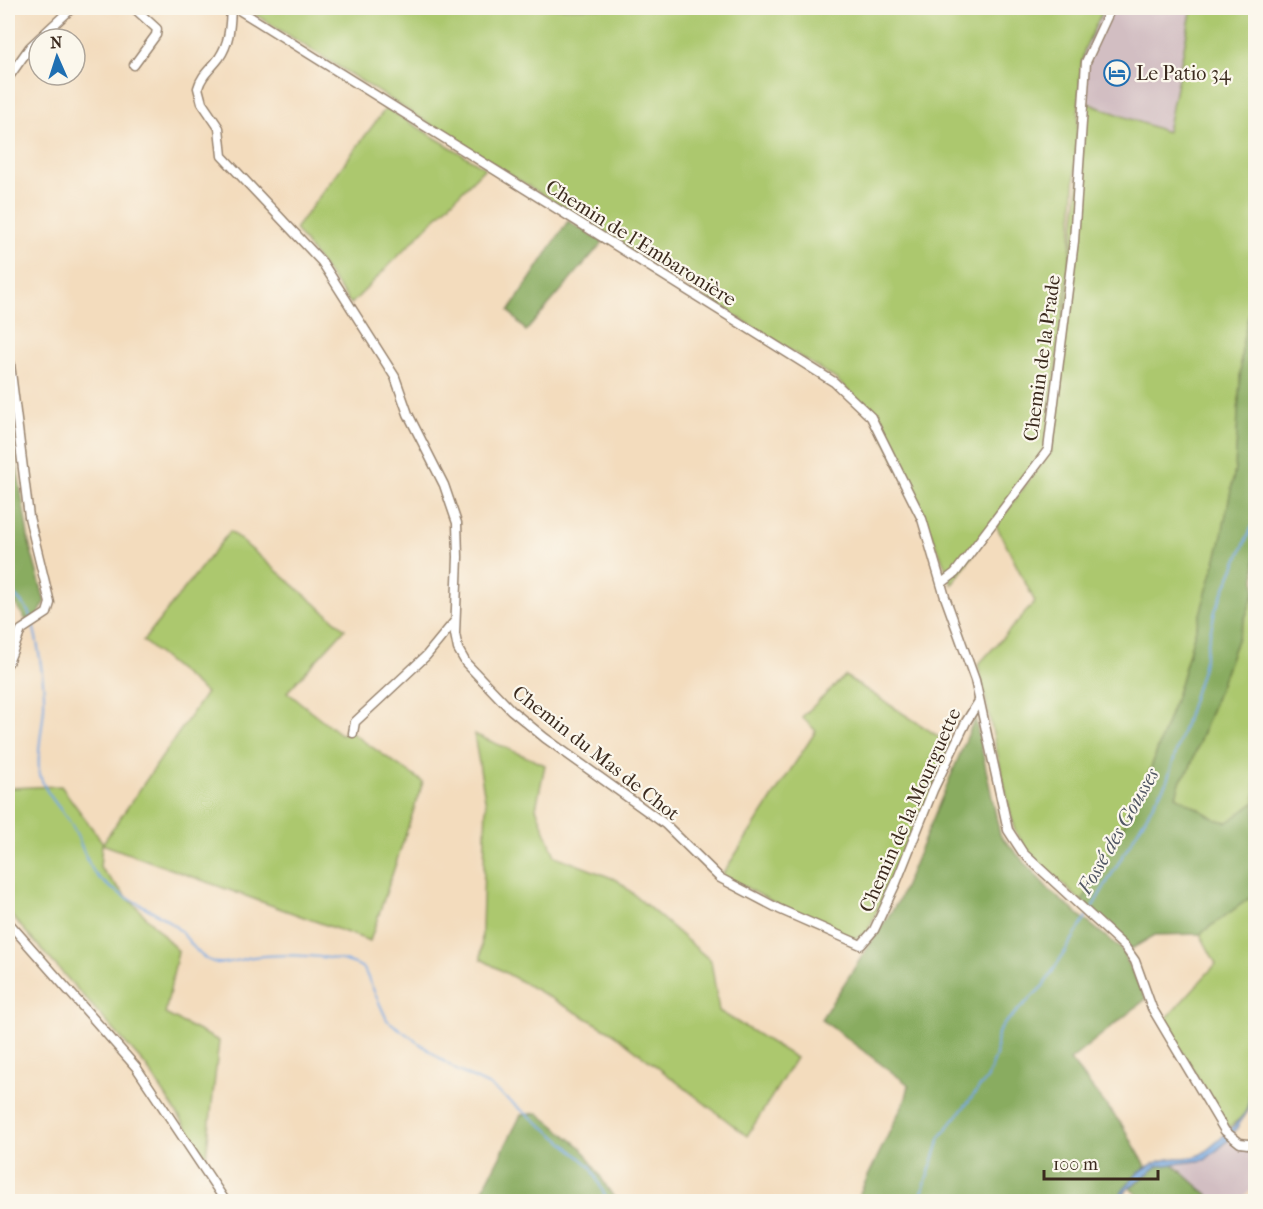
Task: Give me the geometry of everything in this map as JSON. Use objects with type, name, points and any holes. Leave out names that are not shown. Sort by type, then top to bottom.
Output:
[{"type":"street","points":[[8,79],[30,47],[72,8]]},
{"type":"street","points":[[134,8],[157,29],[156,35],[134,65]]},
{"type":"street","name":"Chemin du Mas de Chot","points":[[231,8],[230,32],[225,48],[200,79],[199,96],[219,128],[222,156],[322,262],[395,377],[408,414],[444,485],[456,523],[459,557],[454,622],[461,657],[488,688],[545,738],[665,824],[720,878],[779,909],[861,945]]},
{"type":"street","name":"Chemin de l'Embaronière","points":[[236,8],[834,382],[871,417],[922,519],[942,583]]},
{"type":"street","name":"Chemin de la Prade","points":[[942,583],[955,573],[1048,450],[1074,241],[1083,101],[1090,49],[1111,8]]},
{"type":"street","points":[[8,348],[29,517],[50,603],[47,613],[39,620],[25,626],[8,663]]},
{"type":"street","name":"Chemin de la Mourguette","points":[[861,945],[874,930],[896,883],[933,790],[966,722],[979,701],[942,583]]},
{"type":"street","points":[[353,733],[355,722],[426,656],[454,622]]},
{"type":"street","points":[[979,701],[1008,830],[1023,853],[1125,947],[1135,961],[1152,1008],[1225,1131],[1240,1143],[1256,1145]]},
{"type":"street","points":[[8,922],[136,1067],[226,1202]]},
{"type":"shaded area","points":[[1104,8],[1192,8],[1167,132],[1080,100],[1083,50]]},
{"type":"shaded area","points":[[1228,1141],[1241,1147],[1255,1149],[1255,1185],[1239,1201],[1214,1201],[1172,1163],[1195,1162]]},
{"type":"green space","points":[[245,8],[1104,8],[1084,50],[1081,68],[1070,257],[1047,448],[952,585],[939,551],[873,415],[836,379]]},
{"type":"green space","points":[[1192,8],[1255,8],[1255,287],[1242,345],[1235,470],[1221,544],[1179,688],[1145,785],[1082,902],[1028,852],[1014,829],[978,665],[1035,602],[996,525],[1051,451],[1087,103],[1167,132]]},
{"type":"green space","points":[[386,108],[485,168],[351,304],[295,229]]},
{"type":"green space","points":[[568,221],[603,242],[526,331],[509,311]]},
{"type":"green space","points":[[1255,287],[1255,591],[1189,770],[1181,779],[1176,796],[1217,820],[1228,822],[1255,802],[1255,894],[1200,934],[1155,935],[1131,949],[1082,902],[1145,785],[1179,688],[1220,544],[1235,470],[1242,345]]},
{"type":"green space","points":[[10,421],[29,543],[45,602],[37,617],[26,620],[8,594],[8,422]]},
{"type":"green space","points":[[230,531],[345,629],[287,692],[340,734],[350,732],[423,782],[370,941],[102,844],[100,868],[178,951],[165,1014],[219,1041],[206,1157],[146,1066],[8,912],[8,788],[61,786],[103,843],[206,693],[143,641]]},
{"type":"green space","points":[[1255,591],[1255,655],[1249,654],[1253,673],[1255,673],[1255,802],[1229,822],[1217,820],[1176,796],[1181,779],[1189,770]]},
{"type":"green space","points":[[845,676],[952,745],[866,935],[853,939],[779,905],[722,875],[816,731],[802,717]]},
{"type":"green space","points":[[975,718],[1000,835],[1051,892],[1121,949],[1146,999],[1070,1060],[1122,1125],[1146,1166],[1127,1185],[1129,1187],[1119,1201],[856,1201],[906,1098],[909,1085],[821,1019],[899,900]]},
{"type":"green space","points":[[474,734],[545,765],[536,808],[555,856],[617,880],[711,961],[719,1011],[796,1058],[747,1136],[613,1033],[481,959],[486,805]]},
{"type":"green space","points":[[1255,894],[1255,1074],[1250,1084],[1249,1103],[1245,1113],[1229,1127],[1163,1022],[1216,964],[1200,934]]},
{"type":"green space","points":[[538,1113],[582,1148],[616,1201],[477,1201],[521,1115]]},
{"type":"green space","points":[[1172,1163],[1214,1201],[1144,1201],[1130,1188],[1158,1166]]},
{"type":"water","points":[[1255,1074],[1248,1111],[1228,1141],[1205,1160],[1158,1166],[1128,1188],[1116,1202],[1133,1178],[1148,1166],[1167,1159],[1198,1156],[1221,1138],[1247,1109],[1251,1083]]},
{"type":"waterway","name":"Fossé des Gousses","points":[[1090,911],[1167,781],[1202,670],[1215,611],[1253,524],[1256,437]]},
{"type":"waterway","points":[[8,588],[24,605],[30,616],[40,656],[44,697],[39,753],[41,777],[48,792],[75,831],[89,864],[97,876],[116,891],[168,920],[204,958],[210,961],[222,963],[264,956],[311,956],[342,960],[364,969],[387,1020],[456,1070],[490,1086],[558,1138],[591,1167],[608,1202]]},
{"type":"waterway","name":"Fossé des Gousses","points":[[919,1202],[941,1136],[988,1077],[996,1056],[998,1033],[1004,1024],[1044,985],[1087,916]]},
{"type":"place","name":"Le Patio 34","points":[[1117,73]]}]
